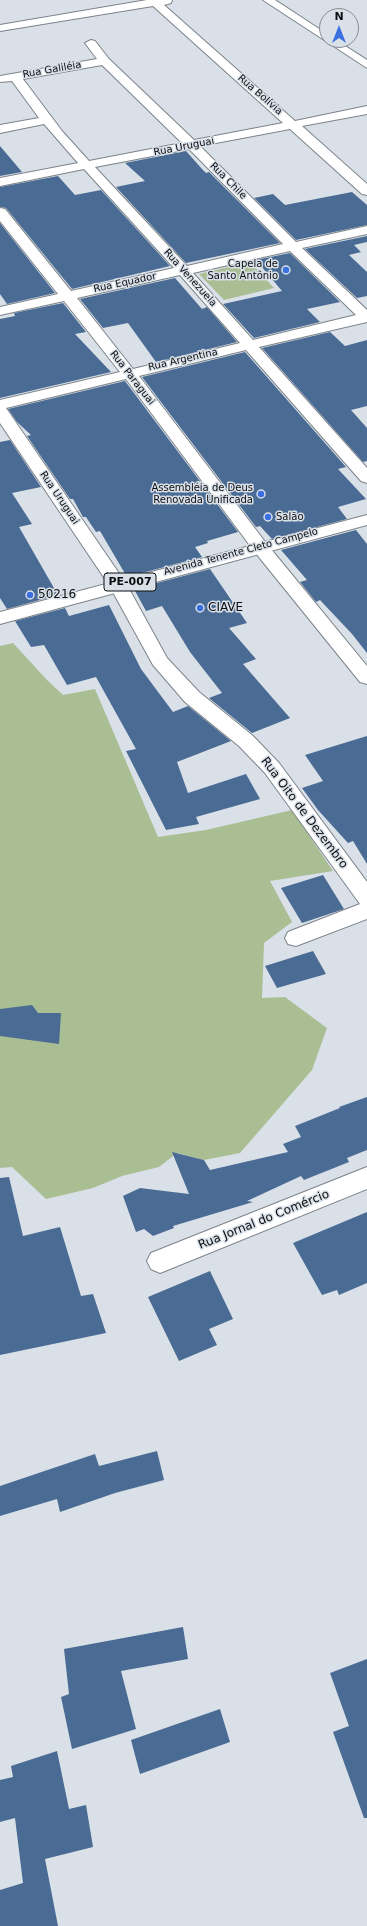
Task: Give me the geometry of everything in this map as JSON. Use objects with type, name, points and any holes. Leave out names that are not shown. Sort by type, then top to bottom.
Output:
[{"type":"street","points":[[0,28],[154,1],[170,0]]},
{"type":"street","points":[[268,0],[367,65]]},
{"type":"street","name":"Rua Bolívia","points":[[154,1],[367,191]]},
{"type":"street","name":"Rua Chile","points":[[91,43],[105,61],[367,318]]},
{"type":"street","name":"Rua Galiléia","points":[[0,79],[105,61]]},
{"type":"street","name":"Rua Venezuela","points":[[15,77],[46,120],[183,270],[367,478]]},
{"type":"street","name":"Rua Uruguai","points":[[0,182],[367,110]]},
{"type":"street","points":[[0,129],[46,120]]},
{"type":"street","name":"Rua Paraguai","points":[[0,212],[129,373],[260,547],[367,678]]},
{"type":"street","name":"Rua Equador","points":[[0,310],[367,230]]},
{"type":"street","name":"Rua Argentina","points":[[0,405],[129,373],[367,318]]},
{"type":"street","name":"Rua Uruguai","points":[[0,411],[118,585]]},
{"type":"street","name":"Avenida Tenente Cleto Campelo","points":[[0,618],[260,547],[367,520]]},
{"type":"street","name":"Rua Oito de Dezembro","points":[[118,585],[160,661],[192,697],[246,741],[272,768],[367,898]]},
{"type":"street","points":[[296,938],[367,910]]},
{"type":"street","name":"Rua Jornal do Comércio","points":[[160,1261],[367,1178]]},
{"type":"green space","points":[[250,262],[274,288],[224,300],[199,274]]},
{"type":"green space","points":[[13,643],[63,695],[95,689],[158,837],[206,830],[292,810],[333,871],[270,881],[292,922],[264,943],[262,998],[285,997],[327,1028],[312,1070],[240,1153],[204,1160],[177,1153],[159,1167],[122,1176],[93,1188],[46,1199],[12,1167],[0,1168],[0,646]]},
{"type":"building","points":[[0,146],[22,172],[0,176]]},
{"type":"building","points":[[186,151],[206,173],[209,172],[280,243],[186,263],[116,187],[145,181],[125,163]]},
{"type":"building","points":[[58,176],[75,195],[101,190],[170,266],[72,289],[6,208],[0,207],[0,187]]},
{"type":"building","points":[[352,192],[367,205],[367,225],[296,240],[254,198],[273,194],[285,205]]},
{"type":"building","points":[[0,223],[55,293],[7,304],[0,294]]},
{"type":"building","points":[[367,236],[367,242],[354,245],[361,252],[349,255],[367,272],[367,296],[357,298],[305,249]]},
{"type":"building","points":[[290,253],[340,302],[307,309],[320,322],[254,338],[223,304],[282,291],[256,260]]},
{"type":"building","points":[[175,278],[202,309],[207,307],[237,342],[156,362],[128,323],[103,328],[80,299]]},
{"type":"building","points":[[63,303],[86,332],[75,334],[111,372],[0,398],[0,319],[15,316],[14,313]]},
{"type":"building","points":[[330,332],[345,346],[367,340],[367,406],[351,410],[367,428],[367,461],[363,462],[262,348]]},
{"type":"building","points":[[245,352],[346,467],[338,469],[366,499],[338,507],[347,519],[272,539],[260,526],[256,527],[142,377]]},
{"type":"building","points":[[125,381],[238,532],[207,541],[208,543],[195,547],[202,557],[127,577],[100,531],[96,532],[86,517],[83,517],[73,499],[70,499],[27,436],[31,435],[17,422],[8,409]]},
{"type":"building","points":[[10,440],[41,487],[12,493],[32,524],[19,527],[58,595],[7,609],[0,598],[0,442]]},
{"type":"building","points":[[356,530],[367,544],[367,653],[352,634],[320,600],[316,602],[300,582],[307,580],[281,550]]},
{"type":"building","points":[[210,569],[247,623],[229,628],[256,659],[243,664],[290,718],[252,733],[209,698],[222,693],[190,652],[162,606],[146,611],[134,589]]},
{"type":"building","points":[[109,605],[141,669],[173,712],[188,706],[231,741],[177,762],[188,793],[246,774],[260,799],[196,817],[199,824],[166,830],[126,751],[136,749],[96,677],[67,685],[44,645],[31,647],[15,621],[65,608],[69,616]]},
{"type":"building","points":[[367,736],[367,864],[353,841],[348,843],[318,810],[302,788],[323,781],[305,755]]},
{"type":"building","points":[[323,875],[344,909],[302,923],[281,888]]},
{"type":"building","points":[[313,951],[326,974],[277,988],[265,966]]},
{"type":"building","points":[[32,1005],[38,1013],[61,1013],[59,1044],[0,1036],[0,1009]]},
{"type":"building","points":[[367,1097],[367,1150],[347,1158],[349,1162],[304,1180],[301,1176],[247,1201],[253,1202],[173,1226],[174,1228],[153,1236],[144,1229],[136,1232],[123,1196],[140,1188],[189,1194],[172,1152],[204,1160],[210,1170],[288,1152],[283,1144],[301,1137],[295,1126]]},
{"type":"building","points":[[9,1177],[23,1236],[60,1227],[81,1296],[93,1294],[106,1333],[0,1355],[0,1178]]},
{"type":"building","points":[[367,1212],[367,1283],[339,1295],[337,1290],[322,1295],[293,1243]]},
{"type":"building","points":[[210,1271],[233,1319],[209,1329],[217,1345],[179,1361],[148,1297]]},
{"type":"building","points":[[157,1451],[164,1480],[115,1493],[60,1512],[57,1499],[0,1516],[0,1486],[95,1454],[99,1466]]},
{"type":"building","points":[[183,1627],[188,1659],[121,1671],[136,1729],[72,1749],[61,1697],[69,1694],[64,1649]]},
{"type":"building","points":[[367,1659],[367,1818],[364,1818],[333,1732],[349,1726],[330,1673]]},
{"type":"building","points":[[220,1709],[230,1742],[140,1774],[131,1740]]},
{"type":"building","points":[[57,1751],[69,1809],[86,1805],[93,1847],[45,1859],[58,1926],[0,1926],[0,1890],[23,1883],[15,1818],[0,1822],[0,1780],[13,1777],[11,1766]]},
{"type":"place","name":"Capela de Santo Antônio","points":[[286,270]]},
{"type":"place","name":"Assembléia de Deus Renovada Unificada","points":[[261,494]]},
{"type":"place","name":"Salão","points":[[268,517]]},
{"type":"place","name":"50216","points":[[30,595]]},
{"type":"place","name":"CIAVE","points":[[200,608]]}]
